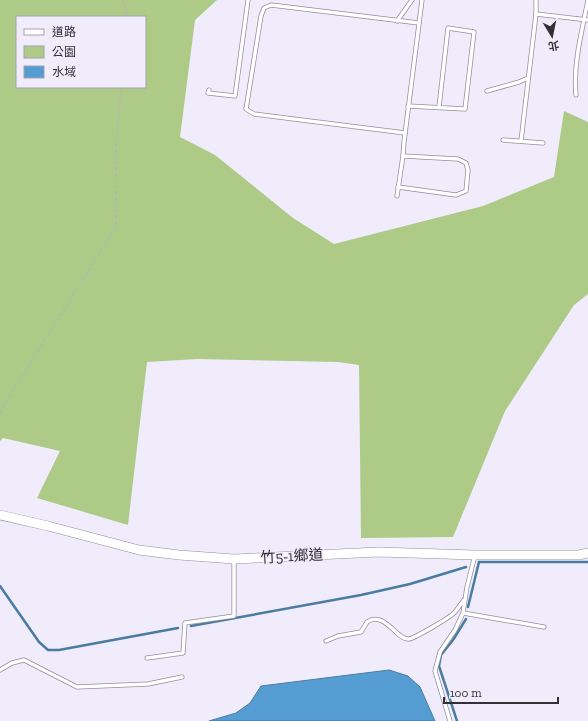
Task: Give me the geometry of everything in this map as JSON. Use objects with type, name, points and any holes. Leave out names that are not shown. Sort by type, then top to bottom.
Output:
[{"type":"street","name":"竹5-1鄉道","points":[[0,515],[139,550],[179,555],[234,559],[378,552],[579,555],[588,553]]},
{"type":"lane","points":[[209,90],[208,93],[235,96],[248,0]]},
{"type":"lane","points":[[397,21],[412,0]]},
{"type":"lane","points":[[397,196],[422,0]]},
{"type":"lane","points":[[521,141],[536,14],[536,0]]},
{"type":"lane","points":[[576,95],[575,77],[580,35],[586,20],[588,0]]},
{"type":"lane","points":[[405,133],[254,114],[246,109],[261,16],[264,8],[271,5],[419,23]]},
{"type":"lane","points":[[536,14],[586,20]]},
{"type":"lane","points":[[408,106],[465,109],[474,32],[448,28],[439,107]]},
{"type":"lane","points":[[487,91],[528,78]]},
{"type":"lane","points":[[504,140],[543,143]]},
{"type":"lane","points":[[398,187],[456,195],[466,191],[468,170],[466,163],[458,159],[403,156]]},
{"type":"lane","points":[[450,721],[435,671],[440,652],[455,630],[463,612],[475,554]]},
{"type":"lane","points":[[147,658],[183,653],[185,623],[234,616],[234,559]]},
{"type":"lane","points":[[326,641],[338,636],[361,632],[367,622],[373,619],[385,622],[404,638],[409,639],[417,636],[454,613],[465,599]]},
{"type":"lane","points":[[463,612],[544,627]]},
{"type":"lane","points":[[0,670],[12,663],[24,660],[77,687],[148,684],[182,677]]},
{"type":"path","points":[[123,0],[127,16]]},
{"type":"path","points":[[0,412],[116,227],[116,146],[121,88]]},
{"type":"green space","points":[[0,0],[217,0],[195,20],[180,137],[215,155],[293,218],[334,244],[483,206],[554,177],[564,111],[588,122],[588,294],[574,305],[505,411],[453,537],[361,538],[359,365],[338,362],[197,359],[147,362],[128,525],[37,498],[60,451],[3,438],[0,441]]},
{"type":"water","points":[[389,670],[408,676],[420,687],[435,721],[209,721],[236,713],[250,703],[261,686]]},
{"type":"waterway","points":[[479,562],[588,562]]},
{"type":"waterway","points":[[468,607],[479,562]]},
{"type":"waterway","points":[[191,626],[361,595],[410,584],[466,567]]},
{"type":"waterway","points":[[0,586],[39,642],[48,650],[59,650],[178,628]]},
{"type":"waterway","points":[[457,721],[439,666],[441,655],[453,640],[466,619]]}]
